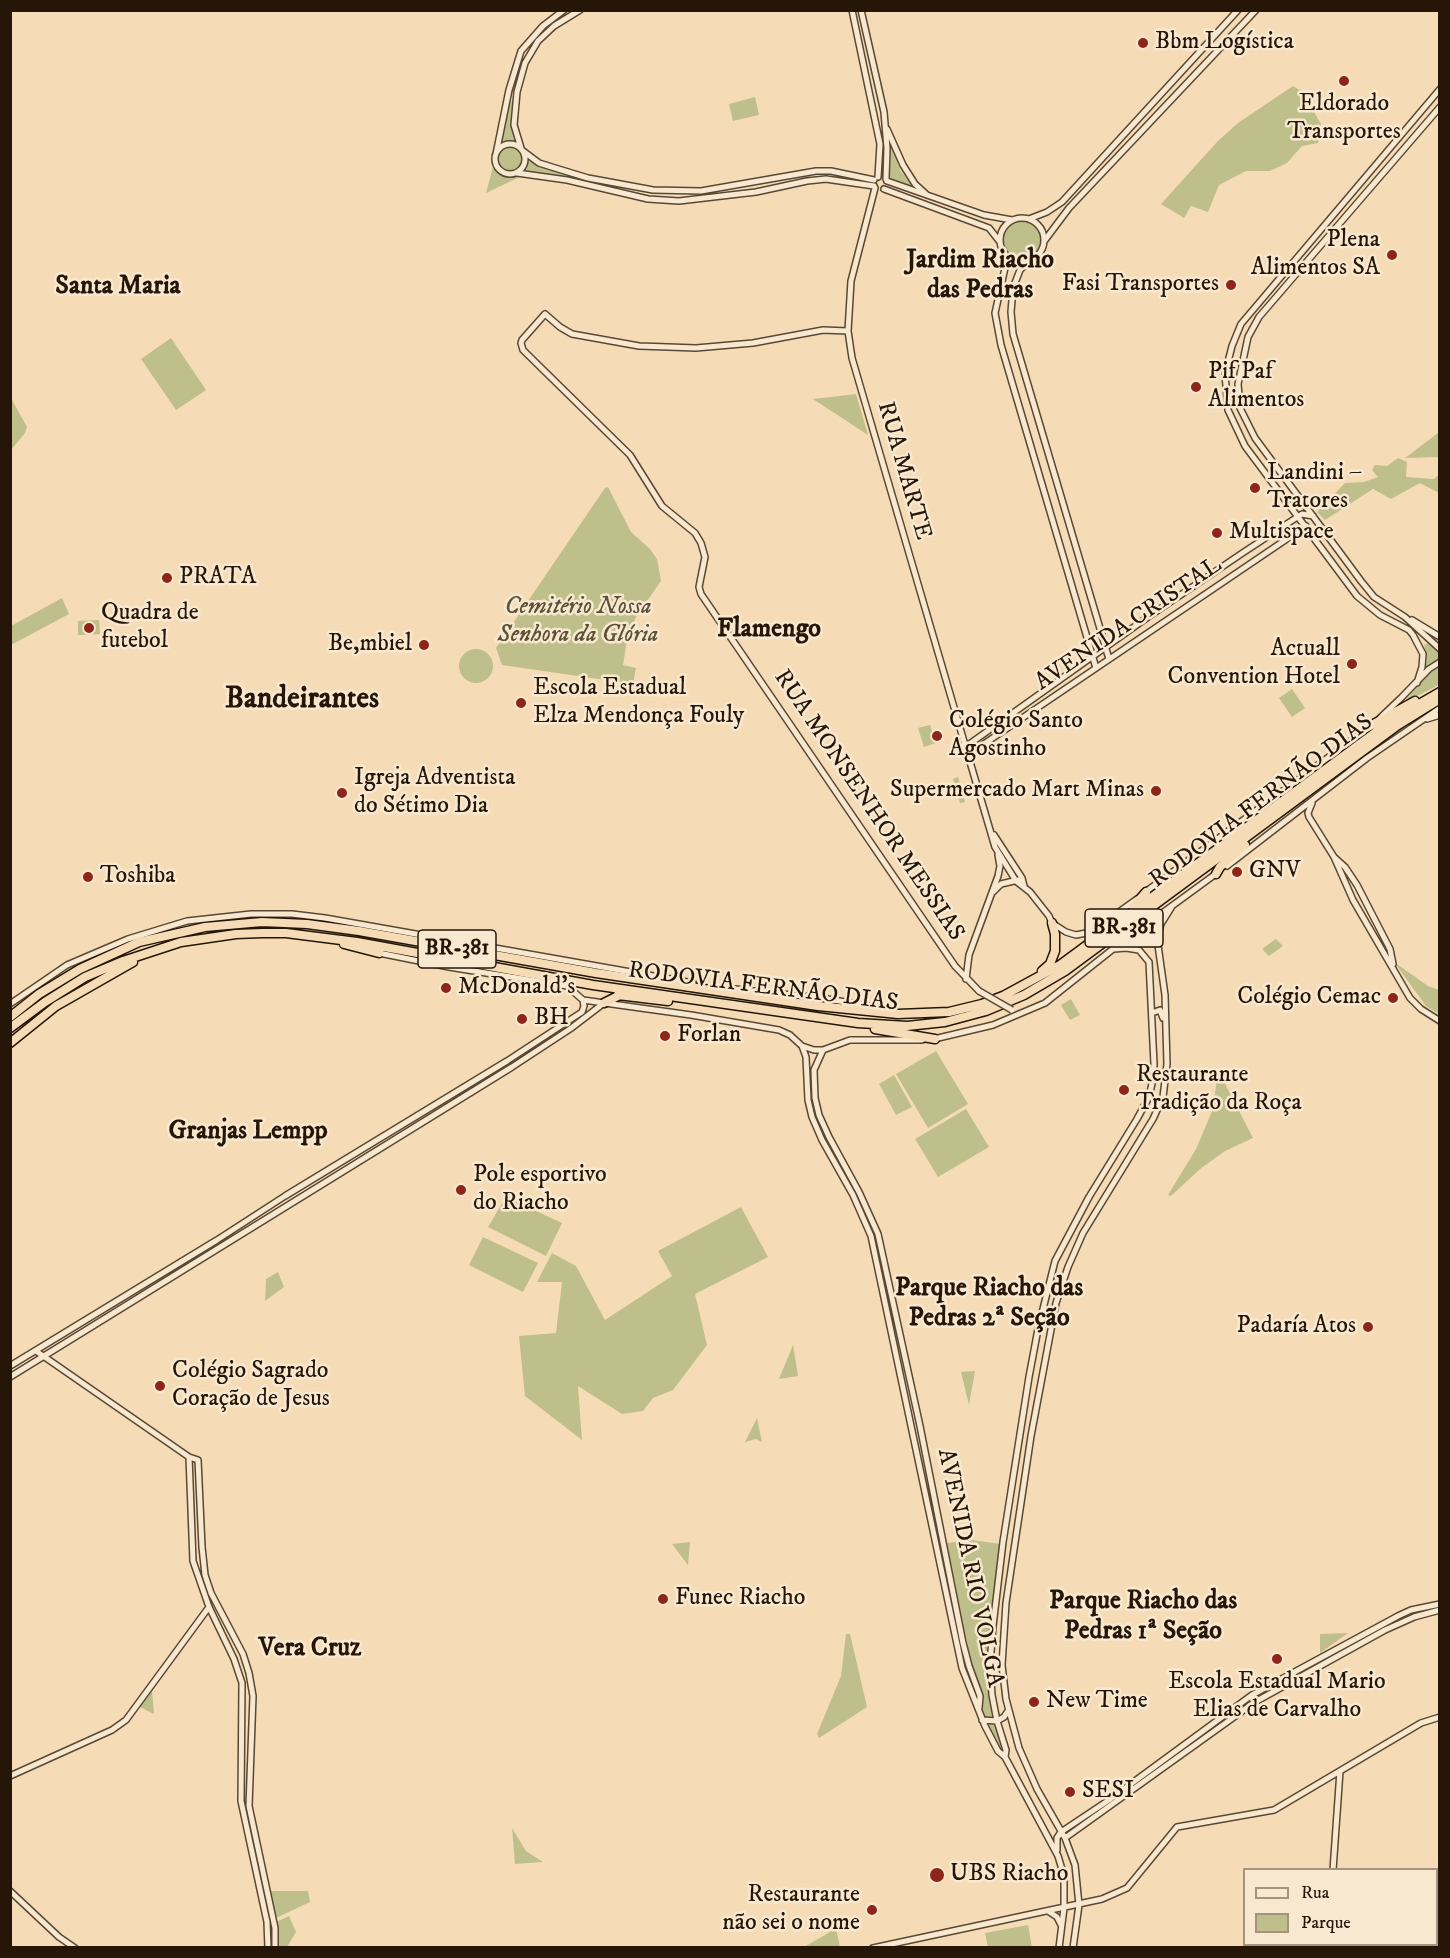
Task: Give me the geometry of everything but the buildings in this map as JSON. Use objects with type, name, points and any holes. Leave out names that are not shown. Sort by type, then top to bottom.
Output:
[{"type":"highway","name":"BR-381","points":[[1370,726],[1402,707],[1440,691]]},
{"type":"highway","name":"RODOVIA FERNÃO DIAS","points":[[10,1017],[39,994],[80,969],[139,942],[205,927],[262,922],[307,924],[359,931],[556,966],[796,1003],[867,1012],[915,1014],[949,1012],[1003,996],[1060,965],[1395,718],[1440,691]]},
{"type":"highway","name":"RODOVIA FERNÃO DIAS","points":[[10,1028],[45,1002],[85,977],[162,946],[206,937],[262,933],[286,933],[357,942],[584,984],[858,1023],[907,1026],[945,1022],[986,1011],[1024,995],[1065,971],[1398,725],[1440,699]]},
{"type":"highway","points":[[1216,874],[1220,867],[1268,823]]},
{"type":"highway","points":[[1099,937],[1137,904],[1146,892]]},
{"type":"highway","points":[[1003,996],[1050,964],[1055,951],[1052,923]]},
{"type":"highway","name":"BR-381","points":[[332,939],[379,953]]},
{"type":"highway","points":[[10,1043],[56,1006],[162,946]]},
{"type":"highway","name":"BR-381","points":[[567,986],[654,1000],[710,1002]]},
{"type":"highway","points":[[604,1003],[620,995]]},
{"type":"highway","points":[[882,1008],[915,1014]]},
{"type":"highway","points":[[858,1023],[904,1035],[935,1039]]},
{"type":"street","points":[[564,10],[543,26],[522,51],[509,90],[496,154],[495,162],[500,171],[509,175],[517,173],[567,180],[648,199],[679,201],[756,192],[826,179],[887,186],[885,124],[861,10]]},
{"type":"street","points":[[517,173],[526,162],[514,125],[517,92],[525,63],[534,46],[554,26],[571,12],[580,10]]},
{"type":"street","points":[[852,10],[880,144],[877,185]]},
{"type":"street","points":[[886,180],[931,198],[1012,220],[1029,219],[1047,212],[1062,201],[1238,10]]},
{"type":"street","points":[[1109,659],[1013,334],[1011,312],[1013,288],[1020,270],[1042,250],[1045,240],[1069,208],[1256,10]]},
{"type":"street","points":[[870,89],[878,87]]},
{"type":"street","points":[[1417,682],[1423,660],[1419,644],[1409,630],[1380,615],[1357,596],[1245,446],[1235,427],[1226,399],[1225,374],[1232,346],[1241,324],[1440,89]]},
{"type":"street","points":[[509,90],[517,92]]},
{"type":"street","points":[[1440,107],[1251,329],[1244,350],[1238,395],[1246,424],[1255,438],[1374,597],[1440,637]]},
{"type":"street","points":[[885,124],[903,165],[915,184],[931,198]]},
{"type":"street","points":[[496,154],[507,144],[515,144],[539,163],[570,173],[652,190],[701,191],[816,171],[831,171],[877,185],[989,228],[1000,242],[1005,268],[995,313],[1001,345],[1096,668]]},
{"type":"street","points":[[877,185],[886,180]]},
{"type":"street","name":"RUA MARTE","points":[[877,185],[851,281],[848,331],[852,358],[967,745],[963,748],[963,752],[970,754]]},
{"type":"street","points":[[1029,219],[1041,227],[1045,240]]},
{"type":"street","points":[[1000,242],[1003,229],[1012,220]]},
{"type":"street","points":[[1003,250],[1011,259],[1029,261]]},
{"type":"street","name":"RUA MONSENHOR MESSIAS","points":[[848,331],[823,330],[743,344],[696,348],[639,346],[573,334],[560,327],[545,314],[522,340],[523,350],[630,455],[662,506],[698,537],[705,557],[699,587],[701,594],[955,966],[979,991],[1012,1010],[1031,1010]]},
{"type":"street","points":[[1268,476],[1277,468]]},
{"type":"street","points":[[1299,516],[1304,513],[1314,517]]},
{"type":"street","name":"AVENIDA CRISTAL","points":[[967,745],[1092,656],[1299,516]]},
{"type":"street","name":"AVENIDA CRISTAL","points":[[970,754],[1306,526]]},
{"type":"street","points":[[1276,531],[1280,533],[1284,541]]},
{"type":"street","points":[[1244,552],[1246,560],[1252,563]]},
{"type":"street","points":[[1405,617],[1440,649]]},
{"type":"street","points":[[1419,644],[1426,644],[1429,638]]},
{"type":"street","name":"BR-381","points":[[1052,923],[1065,932],[1076,935],[1098,927],[1370,726],[1429,669],[1440,662]]},
{"type":"street","name":"BR-381","points":[[1031,1010],[1059,993],[1173,904],[1414,724],[1440,708]]},
{"type":"street","points":[[1414,724],[1440,715]]},
{"type":"street","points":[[966,979],[969,955],[999,871],[999,859],[993,834],[970,754]]},
{"type":"street","points":[[1312,801],[1309,817],[1334,856],[1348,872],[1383,935],[1393,965]]},
{"type":"street","points":[[993,834],[1001,843],[1019,879]]},
{"type":"street","points":[[996,848],[1052,923]]},
{"type":"street","points":[[1334,856],[1353,900],[1385,956],[1393,965],[1410,998],[1440,1022]]},
{"type":"street","points":[[1342,876],[1348,872]]},
{"type":"street","points":[[990,896],[1001,884],[1019,879]]},
{"type":"street","points":[[1073,1947],[1078,1905],[1075,1865],[1063,1835],[1037,1789],[1019,1748],[1008,1711],[1002,1665],[1005,1603],[1031,1436],[1056,1303],[1068,1267],[1099,1204],[1153,1119],[1163,1097],[1167,1064],[1165,995],[1158,938],[1161,924],[1173,904]]},
{"type":"street","name":"RODOVIA FERNÃO DIAS","points":[[10,1005],[68,965],[128,939],[160,928],[197,920],[273,913],[340,920],[700,984],[821,998],[882,1008]]},
{"type":"street","points":[[1005,1757],[1006,1750],[997,1721],[991,1680],[993,1626],[1007,1519],[1038,1329],[1055,1261],[1089,1197],[1149,1097],[1154,1064],[1149,962],[1139,950],[1113,949]]},
{"type":"street","name":"BR-381","points":[[379,953],[567,986]]},
{"type":"street","points":[[1385,956],[1392,957]]},
{"type":"street","points":[[10,1366],[566,1023],[582,1012],[584,1006],[583,1000],[567,986]]},
{"type":"street","name":"RODOVIA FERNÃO DIAS","points":[[583,1000],[779,1030],[790,1035],[802,1046],[814,1050],[823,1050],[850,1040],[935,1039],[993,1025],[1031,1010]]},
{"type":"street","points":[[10,1377],[489,1082],[570,1029],[604,1003]]},
{"type":"street","points":[[1152,1013],[1160,1010],[1166,1029]]},
{"type":"street","points":[[566,1023],[570,1029]]},
{"type":"street","name":"AVENIDA RIO VOLGA","points":[[802,1046],[806,1057],[808,1100],[812,1117],[822,1140],[853,1195],[871,1236],[956,1644],[962,1668],[979,1710]]},
{"type":"street","name":"AVENIDA RIO VOLGA","points":[[823,1050],[814,1070],[819,1115],[864,1202],[880,1243],[920,1426],[963,1643],[980,1696],[979,1710]]},
{"type":"street","points":[[485,1075],[489,1082]]},
{"type":"street","points":[[1089,1197],[1099,1204]]},
{"type":"street","points":[[1038,1329],[1043,1334],[1050,1333]]},
{"type":"street","points":[[36,1351],[189,1457],[198,1460],[205,1575],[211,1593],[243,1654],[253,1695],[249,1806],[275,1928],[275,1947]]},
{"type":"street","points":[[189,1457],[193,1561],[209,1607],[240,1673],[243,1699],[241,1801],[267,1922],[268,1947]]},
{"type":"street","points":[[1063,1835],[1252,1695],[1392,1618],[1412,1610],[1440,1604]]},
{"type":"street","points":[[10,1776],[112,1730],[126,1720],[209,1607]]},
{"type":"street","points":[[1059,1947],[1064,1908],[1064,1876],[1058,1856],[1057,1838],[1255,1702],[1384,1629],[1440,1610]]},
{"type":"street","points":[[979,1710],[998,1751],[1005,1757],[1058,1856]]},
{"type":"street","points":[[982,1720],[997,1721],[1004,1718],[1008,1711]]},
{"type":"street","points":[[873,1947],[1102,1899],[1127,1888],[1177,1827],[1274,1810],[1421,1724],[1440,1717]]},
{"type":"street","points":[[998,1751],[1019,1748]]},
{"type":"street","points":[[1333,1868],[1340,1771]]},
{"type":"street","points":[[10,1891],[59,1937],[75,1947]]},
{"type":"street","points":[[1048,1911],[1057,1917],[1062,1927]]},
{"type":"green space","points":[[1293,86],[1304,93],[1303,105],[1310,105],[1321,124],[1318,143],[1302,146],[1287,163],[1270,171],[1246,171],[1219,185],[1208,212],[1191,206],[1184,218],[1161,204],[1217,142],[1238,123]]},
{"type":"green space","points":[[755,97],[759,115],[733,121],[729,104]]},
{"type":"green space","points":[[511,99],[517,131],[525,149],[537,158],[576,178],[524,175],[486,193]]},
{"type":"green space","points":[[891,142],[900,170],[914,188],[890,178]]},
{"type":"green space","points":[[1022,221],[1035,227],[1041,240],[1035,253],[1022,259],[1009,253],[1003,240],[1009,227]]},
{"type":"green space","points":[[171,338],[206,390],[176,410],[141,359]]},
{"type":"green space","points":[[856,394],[868,435],[813,399],[822,398]]},
{"type":"green space","points":[[11,398],[27,427],[11,450]]},
{"type":"green space","points":[[1439,432],[1439,457],[1405,458],[1434,436]]},
{"type":"green space","points":[[1398,458],[1407,462],[1406,477],[1434,479],[1439,474],[1439,493],[1420,483],[1391,499],[1373,489],[1325,520],[1317,512],[1345,483],[1364,482],[1378,477],[1372,470],[1375,465],[1387,466]]},
{"type":"green space","name":"Cemitério Nossa Senhora da Glória","points":[[608,487],[631,532],[650,549],[657,559],[661,581],[636,617],[627,640],[623,665],[636,668],[633,684],[502,665],[496,648],[605,488]]},
{"type":"green space","points":[[62,598],[69,614],[11,645],[11,626]]},
{"type":"green space","name":"Quadra de futebol","points":[[99,620],[100,634],[78,635],[78,621]]},
{"type":"green space","points":[[1431,641],[1439,649],[1439,659],[1424,671],[1427,658],[1424,645]]},
{"type":"green space","points":[[476,649],[488,654],[493,666],[488,678],[476,683],[464,678],[459,666],[464,654]]},
{"type":"green space","points":[[1439,666],[1439,685],[1403,703],[1430,673]]},
{"type":"green space","points":[[1292,689],[1305,708],[1292,717],[1279,698]]},
{"type":"green space","points":[[930,725],[936,743],[924,747],[918,728]]},
{"type":"green space","points":[[958,777],[965,802],[960,803],[953,779]]},
{"type":"green space","points":[[1276,939],[1283,946],[1269,956],[1262,949]]},
{"type":"green space","points":[[1394,962],[1428,986],[1439,990],[1439,1014],[1426,1006]]},
{"type":"green space","points":[[1071,999],[1080,1015],[1070,1020],[1061,1005]]},
{"type":"green space","points":[[936,1051],[968,1104],[928,1128],[896,1074]]},
{"type":"green space","points":[[894,1075],[912,1107],[896,1115],[879,1084]]},
{"type":"green space","points":[[1221,1076],[1253,1138],[1225,1151],[1200,1169],[1171,1196],[1168,1195],[1196,1149],[1213,1109],[1217,1078]]},
{"type":"green space","points":[[966,1109],[989,1147],[938,1177],[915,1139]]},
{"type":"green space","points":[[506,1197],[562,1223],[546,1256],[488,1227]]},
{"type":"green space","points":[[741,1207],[768,1257],[695,1294],[707,1345],[673,1390],[653,1398],[643,1411],[622,1414],[578,1386],[582,1440],[525,1396],[519,1336],[556,1333],[562,1282],[537,1282],[552,1253],[576,1266],[605,1320],[672,1276],[658,1251]]},
{"type":"green space","points":[[483,1237],[538,1263],[523,1292],[469,1265]]},
{"type":"green space","points":[[278,1272],[284,1287],[265,1301],[266,1279]]},
{"type":"green space","points":[[793,1345],[798,1376],[779,1379]]},
{"type":"green space","points":[[975,1371],[969,1405],[961,1372]]},
{"type":"green space","points":[[757,1418],[762,1442],[756,1439],[745,1442]]},
{"type":"green space","points":[[973,1540],[1000,1544],[987,1675],[993,1720],[1002,1750],[998,1747],[982,1710],[984,1695],[971,1664],[947,1543]]},
{"type":"green space","points":[[690,1542],[688,1565],[672,1544]]},
{"type":"green space","points":[[1348,1633],[1320,1653],[1320,1634]]},
{"type":"green space","points":[[846,1634],[850,1634],[867,1707],[819,1738],[817,1734],[841,1676]]},
{"type":"green space","points":[[152,1690],[154,1714],[140,1707]]},
{"type":"green space","points":[[512,1828],[526,1851],[543,1862],[515,1864]]},
{"type":"green space","points":[[271,1891],[308,1891],[310,1902],[276,1918]]},
{"type":"green space","points":[[289,1916],[296,1932],[287,1947],[276,1947],[276,1922]]},
{"type":"green space","points":[[1028,1925],[1032,1947],[988,1947],[985,1933]]},
{"type":"green space","points":[[836,1928],[840,1947],[804,1947],[825,1935]]},
{"type":"place","name":"Bbm Logística","points":[[1143,43]]},
{"type":"place","name":"Eldorado Transportes","points":[[1344,81]]},
{"type":"place","name":"Plena Alimentos SA","points":[[1392,255]]},
{"type":"place","name":"Fasi Transportes","points":[[1231,285]]},
{"type":"place","name":"Pif Paf Alimentos","points":[[1196,387]]},
{"type":"place","name":"Landini – Tratores","points":[[1255,488]]},
{"type":"place","name":"Multispace","points":[[1217,533]]},
{"type":"place","name":"PRATA","points":[[167,578]]},
{"type":"place","name":"Quadra de futebol","points":[[89,628]]},
{"type":"place","name":"Be,mbiel","points":[[424,645]]},
{"type":"place","name":"Actuall Convention Hotel","points":[[1352,664]]},
{"type":"place","name":"Escola Estadual Elza Mendonça Fouly","points":[[521,703]]},
{"type":"place","name":"Colégio Santo Agostinho","points":[[937,736]]},
{"type":"place","name":"Supermercado Mart Minas","points":[[1156,791]]},
{"type":"place","name":"Igreja Adventista do Sétimo Dia","points":[[342,793]]},
{"type":"place","name":"GNV","points":[[1237,872]]},
{"type":"place","name":"Toshiba","points":[[88,877]]},
{"type":"place","name":"McDonald's","points":[[446,988]]},
{"type":"place","name":"Colégio Cemac","points":[[1393,998]]},
{"type":"place","name":"BH","points":[[522,1019]]},
{"type":"place","name":"Forlan","points":[[665,1036]]},
{"type":"place","name":"Restaurante Tradição da Roça","points":[[1124,1090]]},
{"type":"place","name":"Pole esportivo do Riacho","points":[[461,1190]]},
{"type":"place","name":"Padaría Atos","points":[[1368,1327]]},
{"type":"place","name":"Colégio Sagrado Coração de Jesus","points":[[160,1386]]},
{"type":"place","name":"Funec Riacho","points":[[663,1599]]},
{"type":"place","name":"Escola Estadual Mario Elias de Carvalho","points":[[1277,1659]]},
{"type":"place","name":"New Time","points":[[1034,1702]]},
{"type":"place","name":"SESI","points":[[1070,1792]]},
{"type":"place","name":"UBS Riacho","points":[[937,1875]]},
{"type":"place","name":"Restaurante não sei o nome","points":[[872,1910]]},
{"type":"district","name":"Jardim Riacho das Pedras","points":[[980,277]]},
{"type":"district","name":"Santa Maria","points":[[118,288]]},
{"type":"district","name":"Flamengo","points":[[769,631]]},
{"type":"district","name":"Bandeirantes","points":[[302,701]]},
{"type":"district","name":"Granjas Lempp","points":[[248,1133]]},
{"type":"district","name":"Parque Riacho das Pedras 2ª Seção","points":[[989,1305]]},
{"type":"district","name":"Parque Riacho das Pedras 1ª Seção","points":[[1143,1618]]},
{"type":"district","name":"Vera Cruz","points":[[310,1650]]}]
